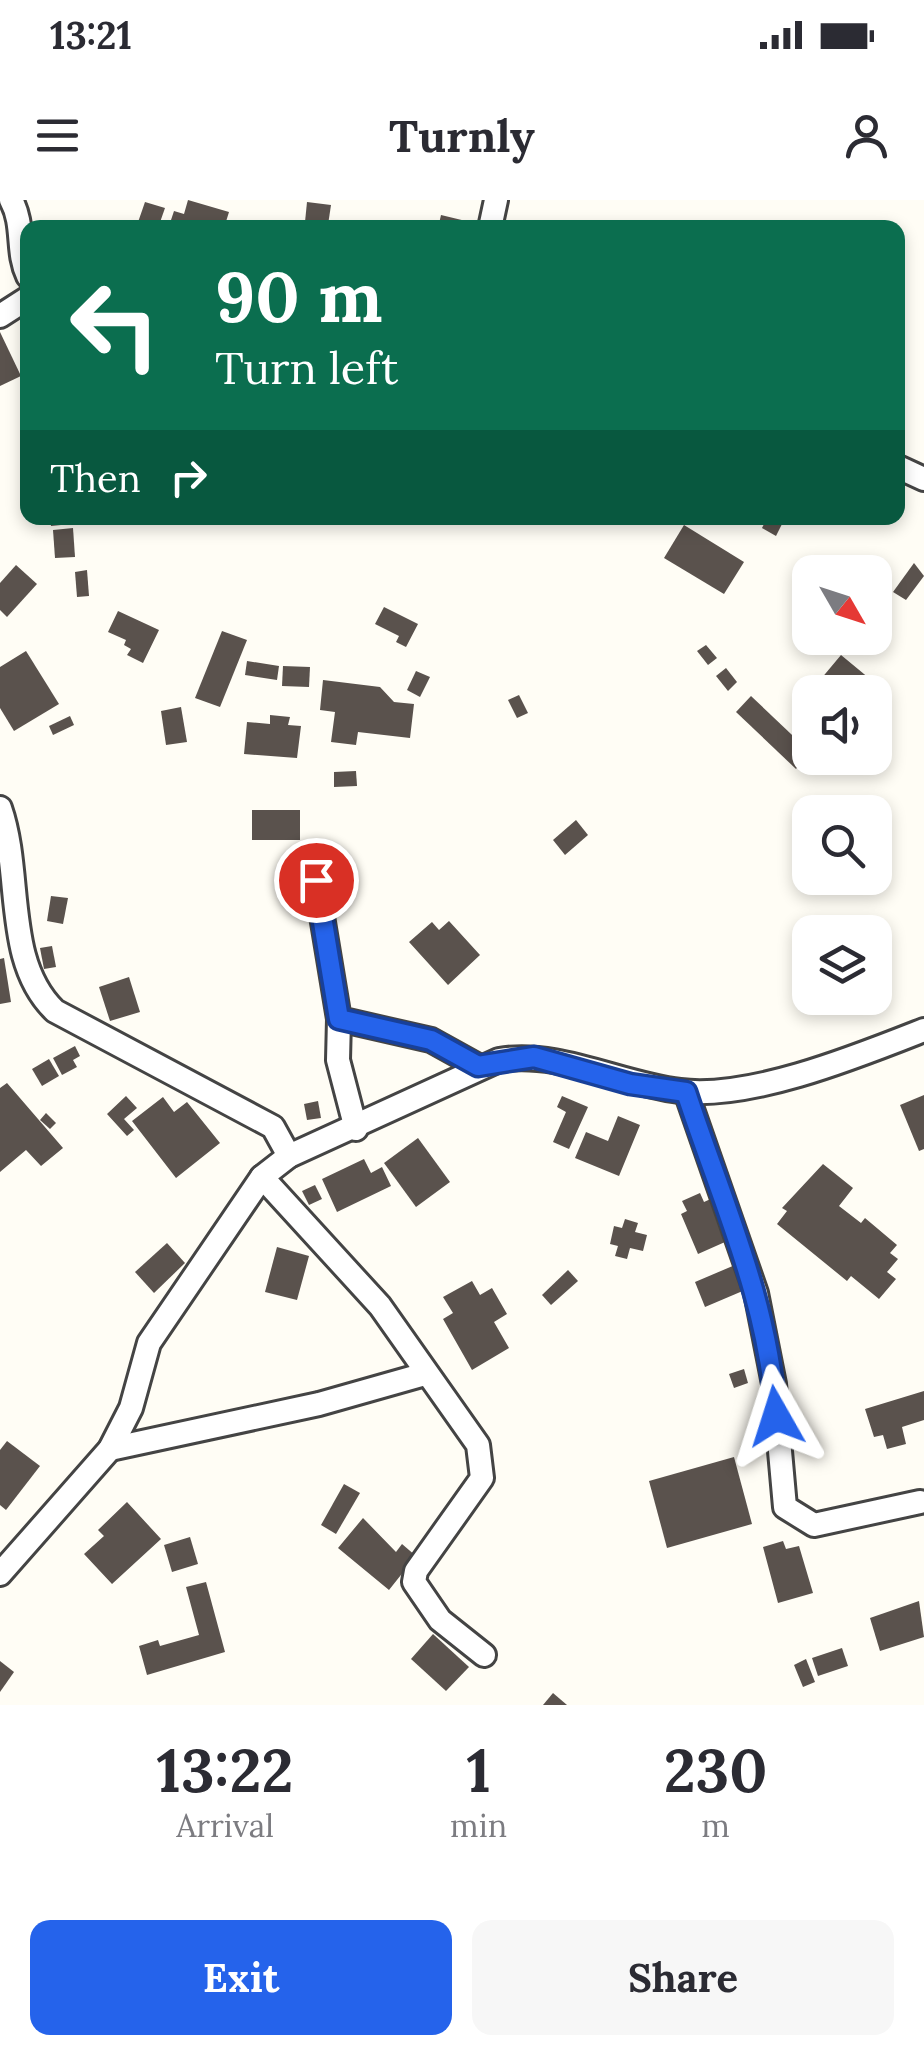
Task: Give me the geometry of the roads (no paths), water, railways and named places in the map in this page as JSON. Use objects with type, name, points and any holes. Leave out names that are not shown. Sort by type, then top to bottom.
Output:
[{"type":"street","points":[[20,221],[20,253]]},
{"type":"street","points":[[0,808],[20,908],[18,938],[41,998],[54,1011],[258,1118],[273,1128],[290,1156]]},
{"type":"street","points":[[316,880],[339,1019],[338,1060],[356,1129]]},
{"type":"street","points":[[339,1019],[431,1040],[478,1066]]},
{"type":"street","points":[[0,1574],[110,1449],[131,1408],[150,1343],[262,1178],[290,1156],[356,1129],[478,1066],[534,1057],[630,1084],[686,1092],[762,1083],[828,1068],[924,1030]]},
{"type":"street","points":[[686,1092],[756,1293],[774,1384],[785,1507],[814,1525],[920,1502]]},
{"type":"street","points":[[262,1178],[380,1306],[478,1445],[484,1470],[416,1571],[414,1582],[440,1620],[484,1655]]},
{"type":"street","points":[[110,1449],[319,1404],[425,1374]]}]
